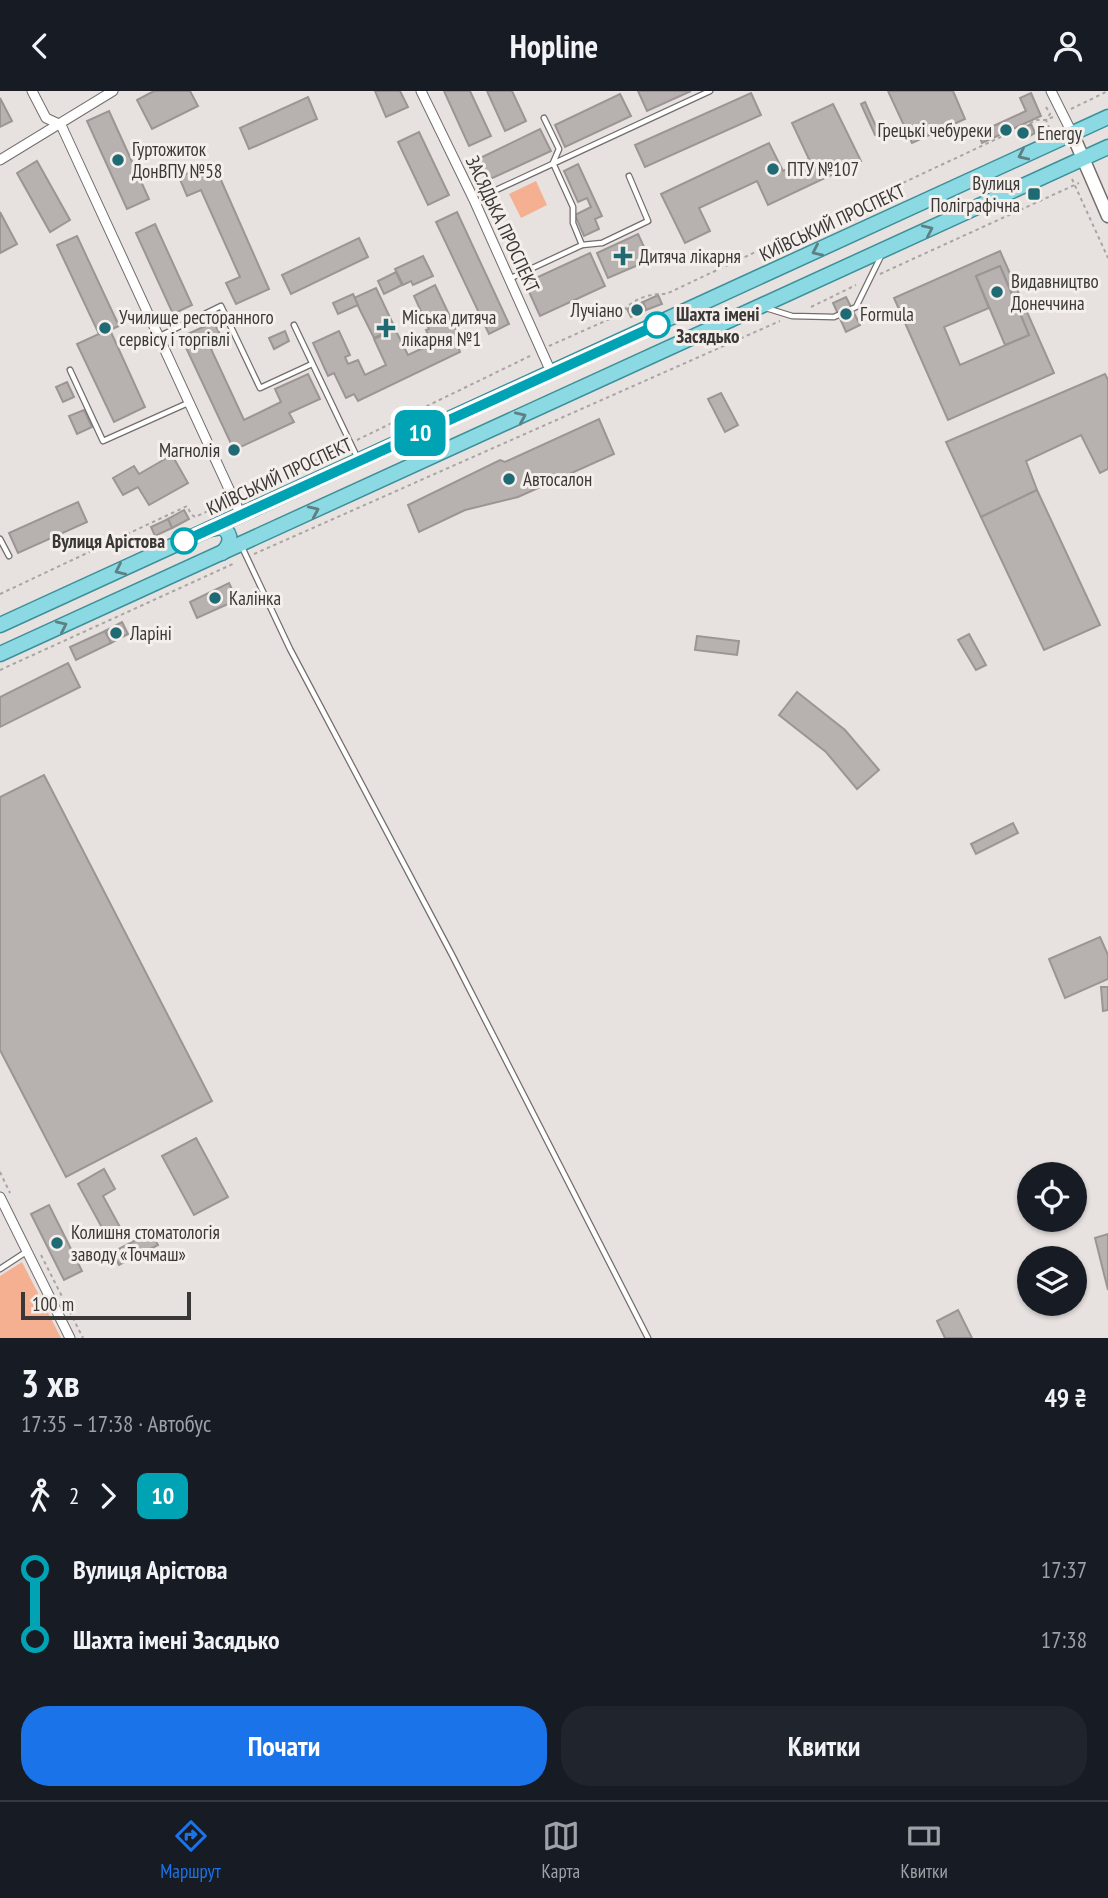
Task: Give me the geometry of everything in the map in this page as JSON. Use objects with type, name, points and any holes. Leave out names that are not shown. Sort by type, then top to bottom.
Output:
[{"type":"main road","name":"КИЇВСЬКИЙ ПРОСПЕКТ","points":[[0,625],[1108,117]]},
{"type":"main road","points":[[0,654],[1108,147]]},
{"type":"main road","points":[[276,499],[268,513],[271,519],[287,523]]},
{"type":"main road","points":[[211,529],[222,527],[227,531],[229,546],[222,553]]},
{"type":"street","points":[[32,91],[46,118],[61,125],[241,515]]},
{"type":"street","points":[[0,160],[113,91]]},
{"type":"street","name":"ЗАСЯДЬКА ПРОСПЕКТ","points":[[421,91],[551,372]]},
{"type":"street","points":[[1051,91],[1108,216]]},
{"type":"street","points":[[0,1197],[70,1338]]},
{"type":"lane","points":[[494,191],[710,91]]},
{"type":"lane","points":[[544,118],[559,149],[553,163],[573,207],[573,223],[582,245]]},
{"type":"lane","points":[[509,279],[582,245],[602,243],[648,221],[629,176]]},
{"type":"lane","points":[[762,307],[792,316],[834,317],[856,307],[884,251]]},
{"type":"lane","points":[[158,337],[221,306],[260,388],[312,364]]},
{"type":"lane","points":[[294,324],[359,461]]},
{"type":"lane","points":[[71,370],[103,441],[188,403]]},
{"type":"lane","points":[[0,539],[9,556]]},
{"type":"lane","points":[[241,544],[290,649],[457,965],[648,1338]]},
{"type":"lane","points":[[0,1269],[27,1252]]},
{"type":"path","points":[[246,493],[621,314],[627,305],[654,293],[666,294],[1037,120],[1046,120],[1108,92]]},
{"type":"path","points":[[261,551],[792,316],[1091,178]]},
{"type":"path","points":[[0,594],[187,506],[195,517],[208,510]]},
{"type":"path","points":[[0,670],[234,563]]},
{"type":"path","points":[[0,1172],[12,1196]]},
{"type":"path","points":[[41,1255],[83,1338]]},
{"type":"shaded area","points":[[536,181],[547,205],[521,218],[509,194]]},
{"type":"shaded area","points":[[22,1262],[61,1338],[0,1338],[0,1276]]},
{"type":"building","points":[[154,91],[190,91],[198,106],[152,129],[137,100]]},
{"type":"building","points":[[375,91],[400,91],[408,107],[386,117]]},
{"type":"building","points":[[444,91],[470,91],[491,136],[469,146]]},
{"type":"building","points":[[487,91],[512,91],[526,121],[505,131]]},
{"type":"building","points":[[638,91],[691,91],[647,111]]},
{"type":"building","points":[[888,91],[953,91],[965,119],[912,143]]},
{"type":"building","points":[[751,93],[761,115],[645,167],[635,145]]},
{"type":"building","points":[[1031,93],[1041,116],[982,143],[978,133],[1026,111],[1020,98]]},
{"type":"building","points":[[620,94],[631,116],[565,147],[555,125]]},
{"type":"building","points":[[308,97],[317,119],[249,149],[240,128]]},
{"type":"building","points":[[0,98],[12,121],[0,127]]},
{"type":"building","points":[[865,102],[879,133],[875,135],[861,104]]},
{"type":"building","points":[[833,104],[861,161],[768,205],[757,181],[699,208],[710,231],[685,243],[661,194],[769,143],[783,171],[809,159],[792,123]]},
{"type":"building","name":"Гуртожиток ДонВПУ №58","points":[[109,111],[149,199],[127,209],[87,121]]},
{"type":"building","points":[[1031,124],[1035,133],[1024,139],[1020,130]]},
{"type":"building","points":[[540,129],[551,151],[486,181],[476,160]]},
{"type":"building","points":[[419,132],[449,195],[428,205],[398,142]]},
{"type":"building","points":[[37,161],[70,220],[50,232],[17,173]]},
{"type":"building","points":[[213,162],[269,289],[236,304],[226,283],[240,277],[201,190],[187,196],[179,177]]},
{"type":"building","points":[[578,164],[602,216],[595,219],[599,229],[584,236],[575,215],[591,207],[587,198],[578,202],[564,171]]},
{"type":"building","points":[[0,212],[17,244],[0,253]]},
{"type":"building","points":[[457,212],[509,324],[489,334],[436,222]]},
{"type":"building","points":[[155,224],[192,305],[173,314],[136,233]]},
{"type":"building","name":"Дитяча лікарня","points":[[638,234],[650,260],[608,278],[597,253]]},
{"type":"building","name":"Училище ресторанного сервісу і торгівлі","points":[[77,236],[119,326],[110,330],[145,407],[114,422],[77,344],[99,334],[57,245]]},
{"type":"building","points":[[359,238],[368,257],[291,294],[282,275]]},
{"type":"building","points":[[1000,251],[1054,373],[948,420],[894,298]],"holes":[[[1000,266],[1029,335],[960,365],[944,327],[989,308],[976,276]]]},
{"type":"building","points":[[590,253],[605,286],[540,316],[525,283]]},
{"type":"building","points":[[423,256],[433,276],[413,285],[411,281],[403,285],[395,269]]},
{"type":"building","name":"Видавництво Донеччина","points":[[1000,266],[1029,335],[1005,345],[976,276]]},
{"type":"building","points":[[396,272],[402,285],[384,294],[378,281]]},
{"type":"building","points":[[435,285],[463,344],[458,346],[460,352],[358,401],[354,394],[346,398],[334,373],[328,376],[313,343],[339,331],[350,355],[345,357],[348,364],[358,360],[365,375],[386,365],[374,339],[395,329],[408,355],[432,344],[426,330],[429,329],[414,296]]},
{"type":"building","points":[[376,288],[395,328],[374,338],[354,298]]},
{"type":"building","points":[[353,294],[358,305],[338,314],[333,303]]},
{"type":"building","points":[[658,295],[662,304],[646,310],[643,302]]},
{"type":"building","name":"Formula","points":[[846,297],[860,325],[846,332],[833,303]]},
{"type":"building","name":"Лучіано","points":[[643,302],[646,310],[631,317],[627,309]]},
{"type":"building","points":[[214,322],[224,343],[211,349],[244,420],[281,402],[275,389],[308,374],[320,399],[289,413],[294,422],[234,450],[181,337]]},
{"type":"building","points":[[285,331],[289,341],[274,349],[269,338]]},
{"type":"building","points":[[1105,374],[1108,380],[1108,469],[1100,473],[1081,435],[1026,461],[1037,490],[981,517],[946,442]]},
{"type":"building","points":[[67,382],[74,397],[63,402],[56,387]]},
{"type":"building","points":[[721,393],[738,425],[725,432],[708,399]]},
{"type":"building","points":[[84,410],[92,427],[77,434],[69,416]]},
{"type":"building","name":"Автосалон","points":[[599,419],[614,454],[518,497],[465,510],[419,532],[408,505],[500,460],[505,462]]},
{"type":"building","points":[[172,455],[188,483],[149,505],[138,487],[123,495],[113,478],[134,466],[139,474]]},
{"type":"building","points":[[1037,490],[1100,625],[1044,650],[981,517]]},
{"type":"building","points":[[78,502],[87,522],[18,553],[9,533]]},
{"type":"building","points":[[184,510],[189,519],[172,528],[168,519]]},
{"type":"building","points":[[168,519],[172,528],[155,536],[151,527]]},
{"type":"building","points":[[229,583],[237,600],[197,618],[190,602]]},
{"type":"building","name":"Ларіні","points":[[122,622],[128,634],[111,643],[105,631]]},
{"type":"building","points":[[105,631],[111,643],[76,660],[70,647]]},
{"type":"building","points":[[969,634],[986,665],[976,670],[958,640]]},
{"type":"building","points":[[697,636],[739,641],[737,655],[695,650]]},
{"type":"building","points":[[68,663],[80,687],[0,727],[0,697]]},
{"type":"building","points":[[797,692],[845,730],[879,770],[857,789],[826,752],[779,715]]},
{"type":"building","points":[[44,775],[212,1101],[66,1177],[0,1050],[0,797]]},
{"type":"building","points":[[1013,823],[1018,833],[976,854],[971,844]]},
{"type":"building","points":[[1100,937],[1108,955],[1108,979],[1065,998],[1049,959]]},
{"type":"building","points":[[1101,987],[1108,987],[1108,1010],[1103,1011]]},
{"type":"building","points":[[196,1138],[228,1197],[194,1215],[162,1156]]},
{"type":"building","points":[[104,1169],[115,1189],[103,1196],[120,1227],[106,1235],[78,1184]]},
{"type":"building","name":"Колишня стоматологія заводу «Точмаш»","points":[[49,1205],[82,1271],[64,1280],[31,1214]]},
{"type":"building","points":[[151,1232],[158,1245],[119,1265],[113,1252]]},
{"type":"building","points":[[1108,1234],[1108,1290],[1095,1238]]},
{"type":"building","points":[[958,1310],[972,1338],[945,1338],[937,1321]]},
{"type":"bus line","name":"10","points":[[184,541],[657,325]]},
{"type":"place","name":"Грецькі чебуреки","points":[[1006,130]]},
{"type":"place","name":"Energy","points":[[1023,133]]},
{"type":"place","name":"Гуртожиток ДонВПУ №58","points":[[118,160]]},
{"type":"place","name":"ПТУ №107","points":[[773,169]]},
{"type":"place","name":"Вулиця Поліграфічна","points":[[1034,194]]},
{"type":"place","name":"Дитяча лікарня","points":[[623,256]]},
{"type":"place","name":"Видавництво Донеччина","points":[[997,292]]},
{"type":"place","name":"Лучіано","points":[[637,310]]},
{"type":"place","name":"Formula","points":[[846,314]]},
{"type":"place","name":"Шахта імені Засядько","points":[[657,325]]},
{"type":"place","name":"Училище ресторанного сервісу і торгівлі","points":[[105,328]]},
{"type":"place","name":"Міська дитяча лікарня №1","points":[[386,328]]},
{"type":"place","name":"Магнолія","points":[[234,450]]},
{"type":"place","name":"Автосалон","points":[[509,479]]},
{"type":"place","name":"Вулиця Арістова","points":[[184,541]]},
{"type":"place","name":"Калінка","points":[[215,598]]},
{"type":"place","name":"Ларіні","points":[[116,633]]},
{"type":"place","name":"Колишня стоматологія заводу «Точмаш»","points":[[57,1243]]}]
